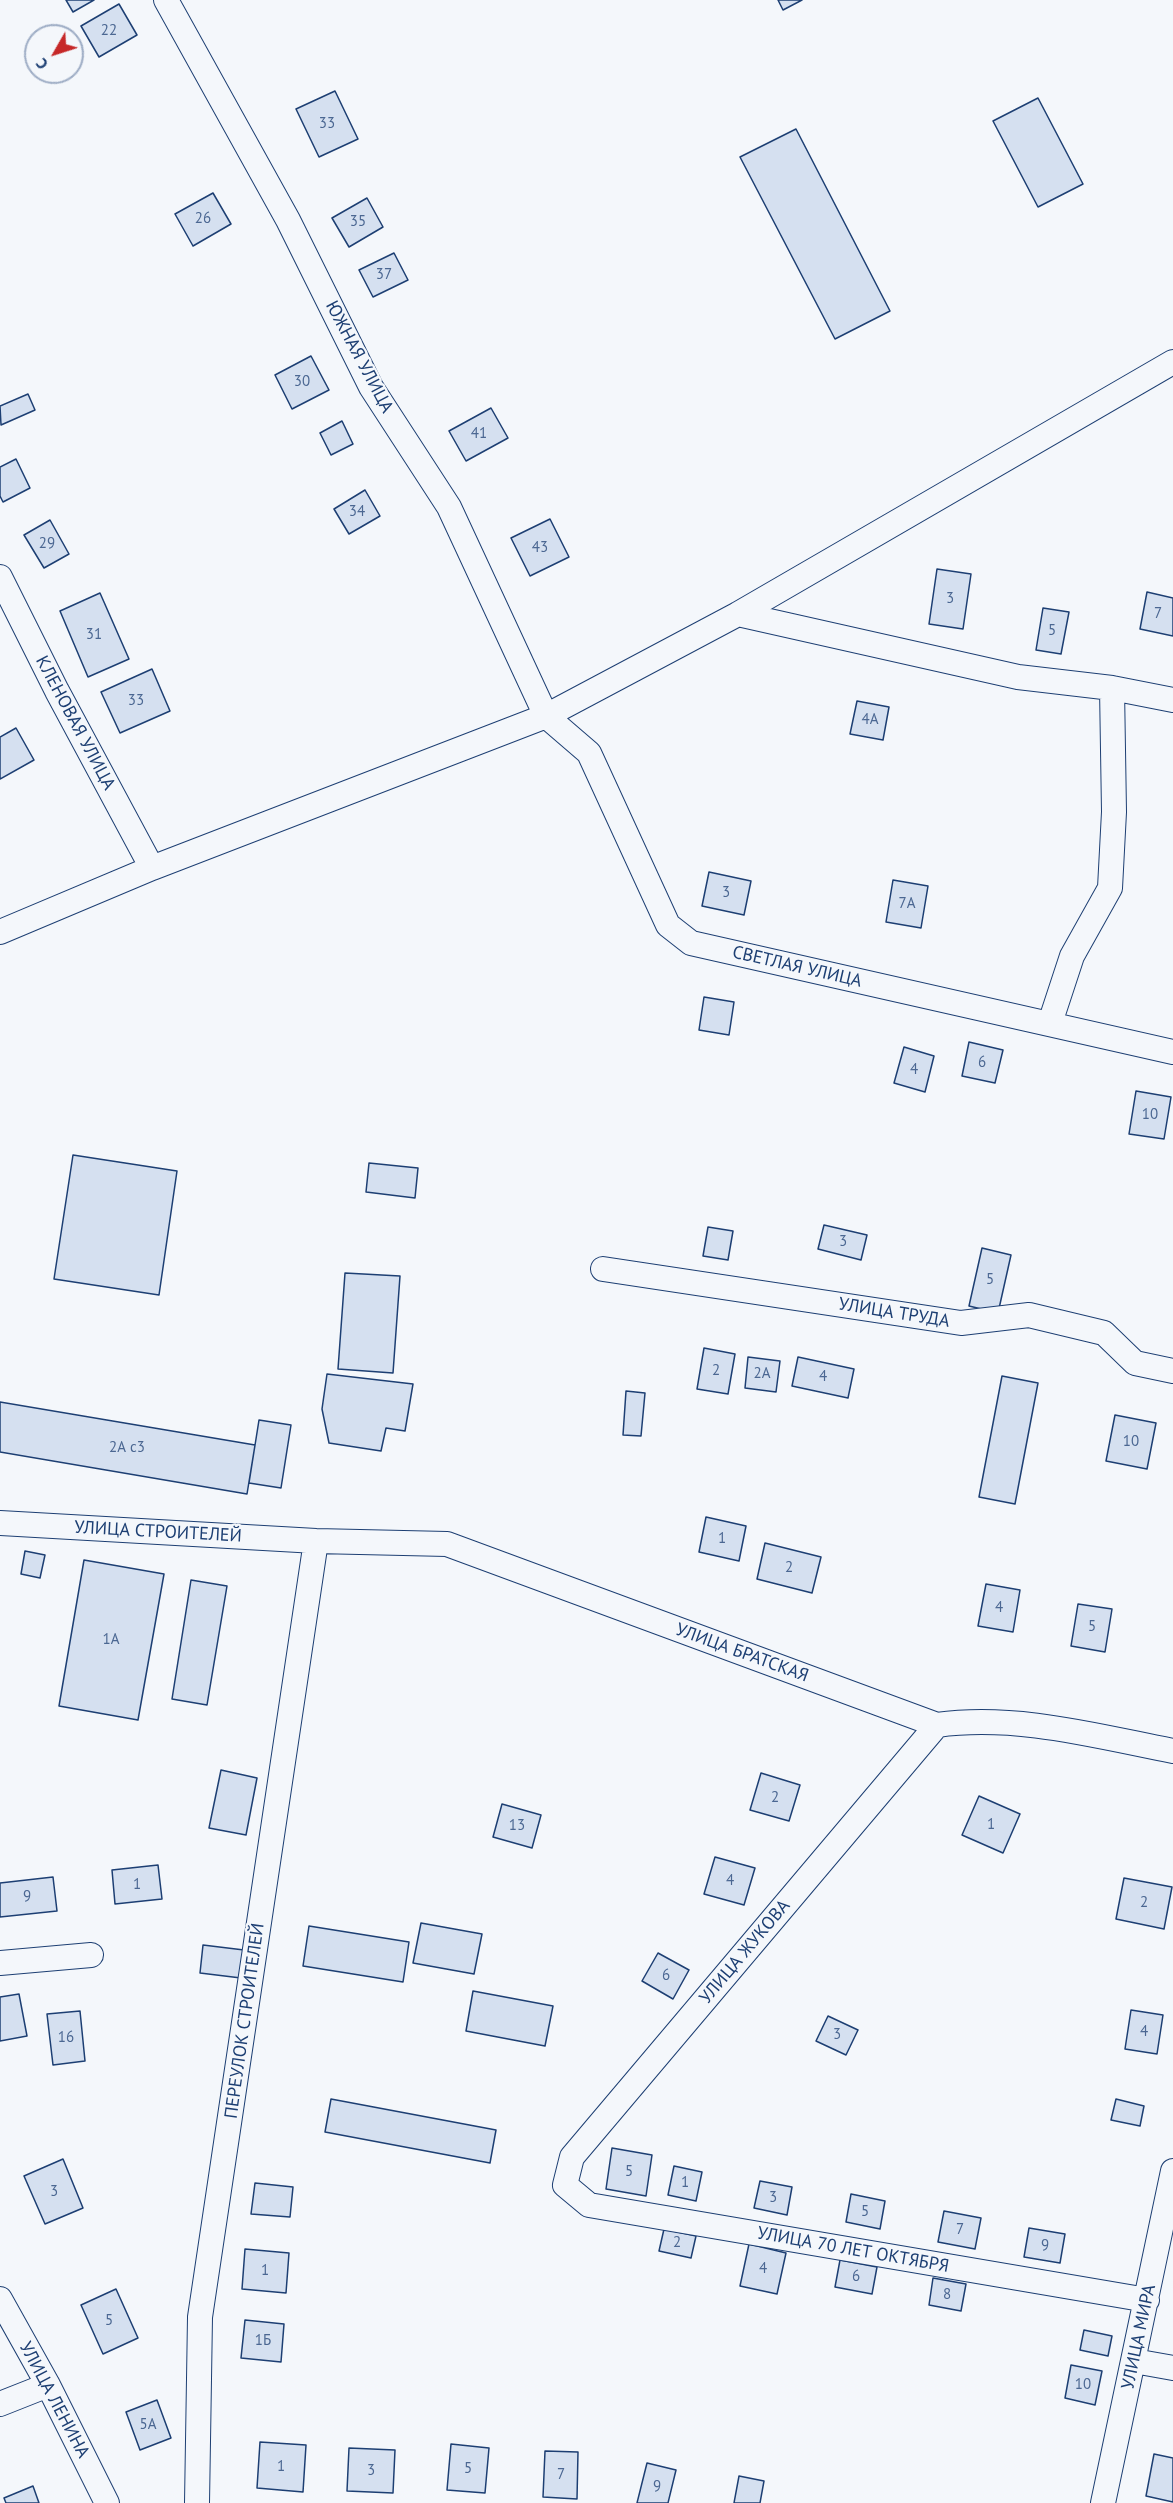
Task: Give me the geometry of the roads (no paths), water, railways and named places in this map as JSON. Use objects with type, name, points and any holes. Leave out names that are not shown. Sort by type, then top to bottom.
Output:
[{"type":"street","name":"ЮЖНАЯ УЛИЦА","points":[[166,0],[288,220],[371,387],[449,507],[546,716]]},
{"type":"street","points":[[0,932],[152,868],[546,716],[738,614],[1173,362]]},
{"type":"street","name":"КЛЕНОВАЯ УЛИЦА","points":[[0,577],[57,691],[152,868]]},
{"type":"street","points":[[738,614],[1018,677],[1112,688],[1173,700]]},
{"type":"street","points":[[1050,1023],[1072,956],[1110,888],[1114,812],[1112,688]]},
{"type":"street","name":"СВЕТЛАЯ УЛИЦА","points":[[546,716],[589,753],[668,926],[691,944],[1173,1052]]},
{"type":"street","name":"УЛИЦА ТРУДА","points":[[603,1269],[961,1323],[1029,1315],[1104,1334],[1135,1363],[1173,1371]]},
{"type":"street","name":"УЛИЦА СТРОИТЕЛЕЙ","points":[[0,1523],[316,1540]]},
{"type":"street","name":"УЛИЦА БРАТСКАЯ","points":[[316,1540],[447,1544],[937,1725],[970,1721],[1015,1723],[1173,1751]]},
{"type":"street","name":"ПЕРЕУЛОК СТРОИТЕЛЕЙ","points":[[197,2503],[200,2317],[316,1540]]},
{"type":"street","name":"УЛИЦА ЖУКОВА","points":[[565,2186],[572,2157],[937,1725]]},
{"type":"street","points":[[0,1963],[91,1955]]},
{"type":"street","name":"УЛИЦА МИРА","points":[[1103,2503],[1173,2171]]},
{"type":"street","name":"УЛИЦА 70 ЛЕТ ОКТЯБРЯ","points":[[565,2186],[590,2205],[1147,2300]]},
{"type":"street","name":"УЛИЦА ЛЕНИНА","points":[[0,2299],[48,2385],[107,2503]]},
{"type":"street","points":[[1134,2361],[1173,2368]]},
{"type":"street","points":[[0,2404],[48,2385]]}]
